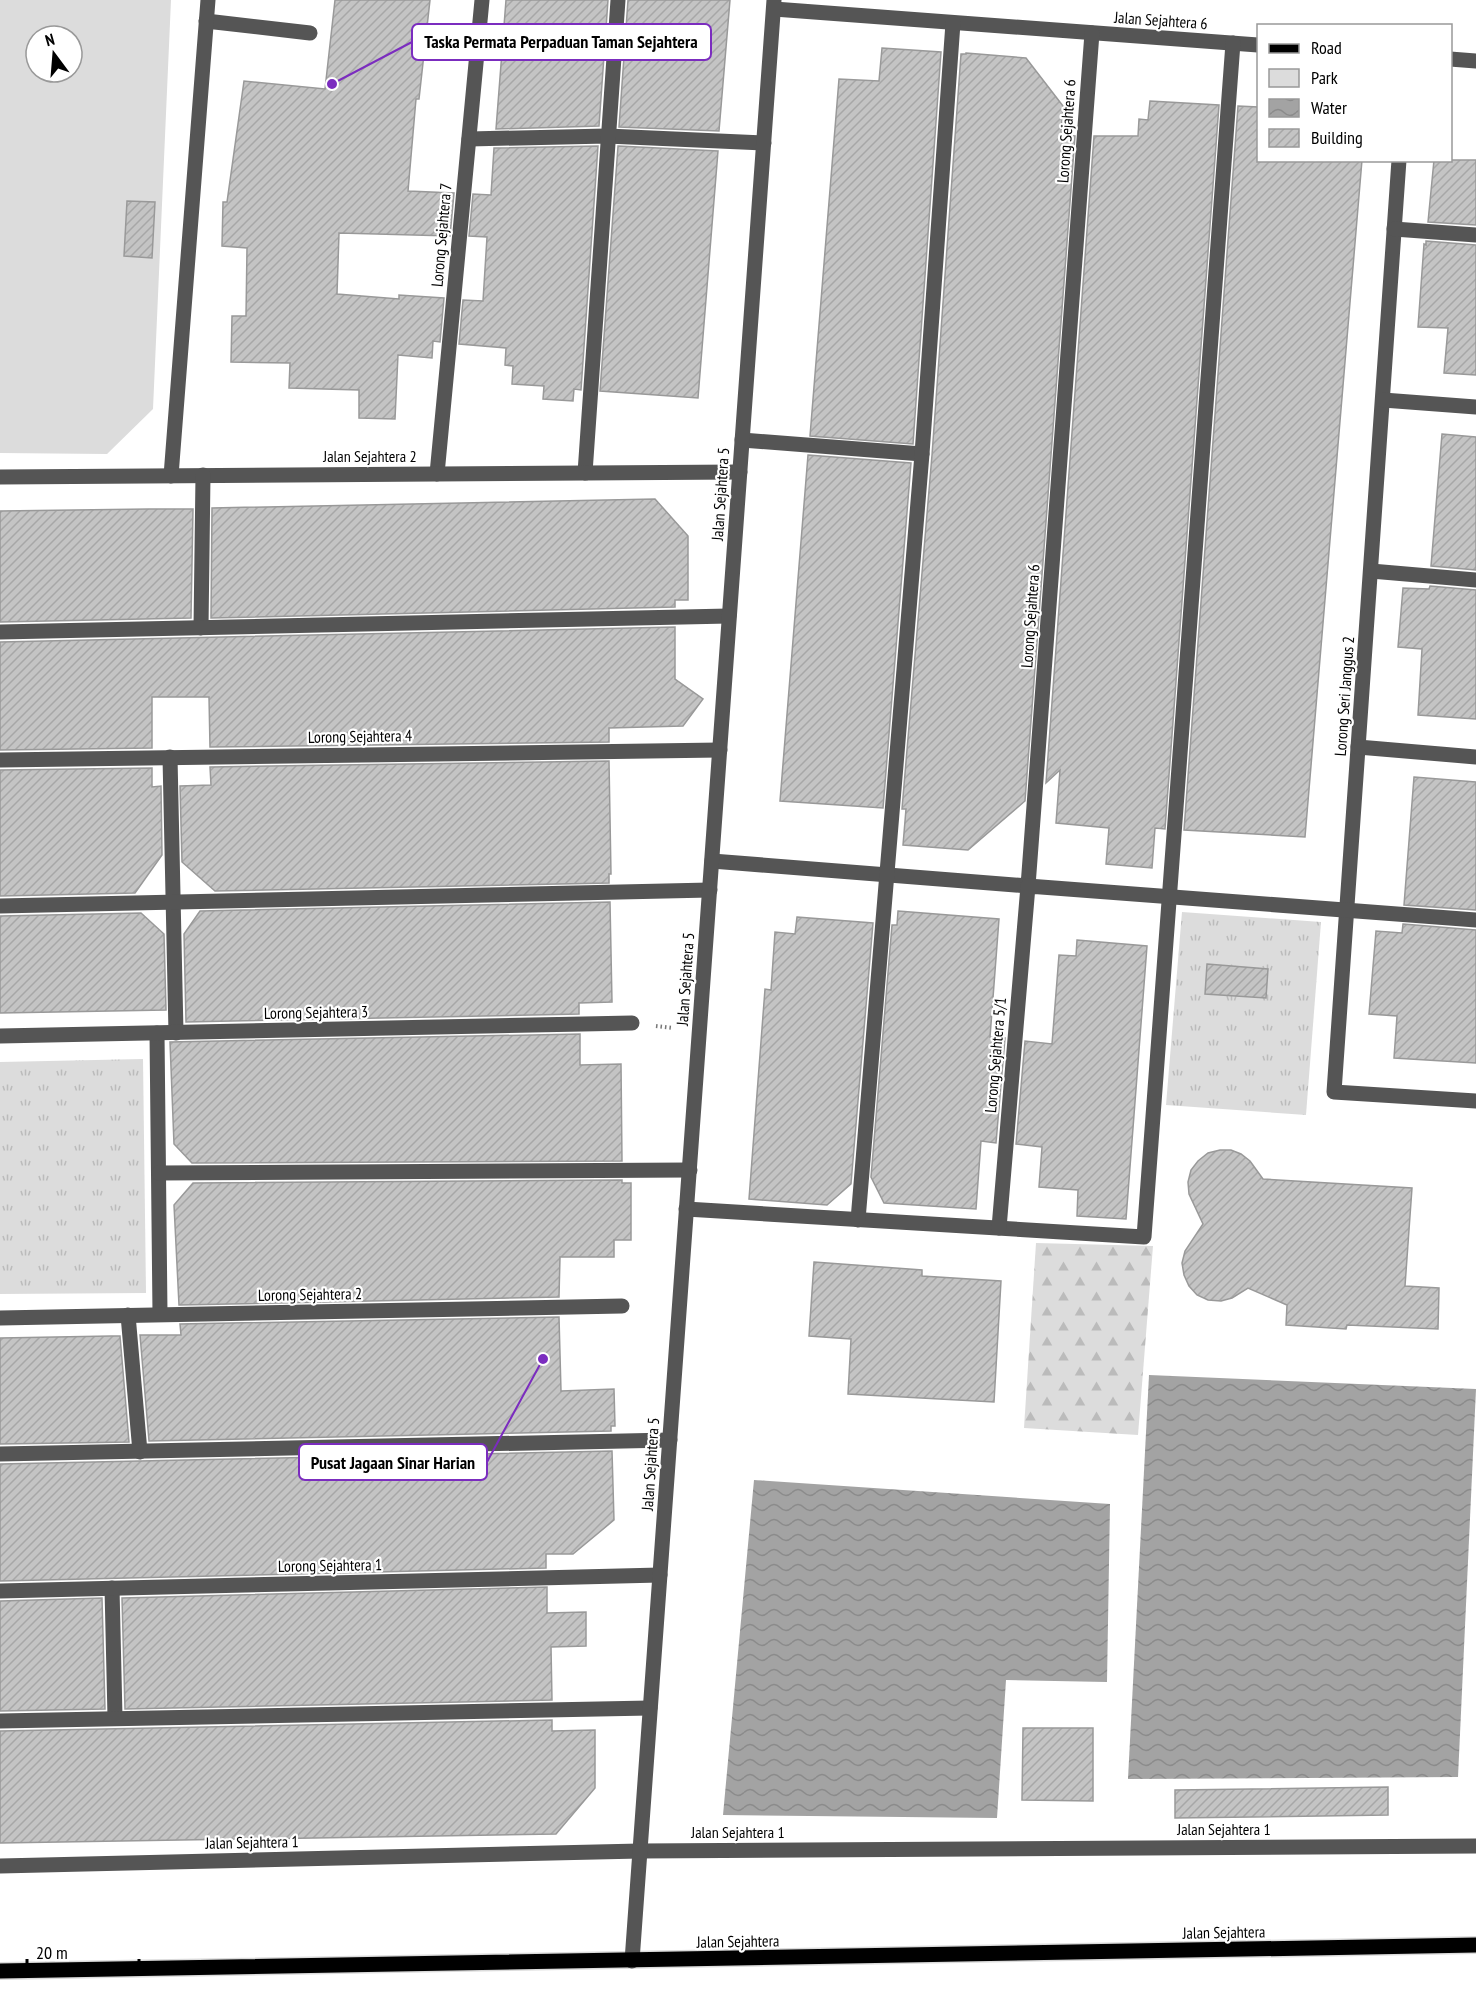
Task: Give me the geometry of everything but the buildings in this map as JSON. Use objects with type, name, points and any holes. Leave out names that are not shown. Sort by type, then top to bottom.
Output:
[{"type":"main road","name":"Jalan Sejahtera","points":[[0,1971],[1476,1945]]},
{"type":"street","points":[[171,476],[208,0]]},
{"type":"street","name":"Lorong Sejahtera 7","points":[[436,474],[482,0]]},
{"type":"street","points":[[585,473],[618,0]]},
{"type":"street","name":"Jalan Sejahtera 6","points":[[774,4],[953,22],[1257,45]]},
{"type":"street","name":"Jalan Sejahtera 5","points":[[632,1960],[774,4]]},
{"type":"street","points":[[206,21],[310,33]]},
{"type":"street","points":[[858,1220],[922,454],[953,22]]},
{"type":"street","name":"Lorong Sejahtera 6","points":[[1028,886],[1092,33]]},
{"type":"street","points":[[686,1209],[1144,1237],[1233,43]]},
{"type":"street","points":[[1452,59],[1476,61]]},
{"type":"street","points":[[469,139],[607,136],[764,143]]},
{"type":"street","name":"Lorong Seri Janggus 2","points":[[1399,162],[1334,1092],[1476,1101]]},
{"type":"street","points":[[1394,229],[1476,235]]},
{"type":"street","points":[[1383,400],[1476,408]]},
{"type":"street","points":[[742,440],[922,454]]},
{"type":"street","name":"Jalan Sejahtera 2","points":[[0,477],[740,472]]},
{"type":"street","points":[[201,628],[203,475]]},
{"type":"street","points":[[1371,571],[1476,580]]},
{"type":"street","points":[[0,632],[729,616]]},
{"type":"street","points":[[1358,747],[1476,756]]},
{"type":"street","name":"Lorong Sejahtera 4","points":[[0,760],[720,750]]},
{"type":"street","points":[[170,757],[176,1033]]},
{"type":"street","points":[[712,861],[1476,920]]},
{"type":"street","name":"Lorong Sejahtera 5/1","points":[[999,1227],[1028,886]]},
{"type":"street","points":[[0,906],[710,890]]},
{"type":"street","name":"Lorong Sejahtera 3","points":[[0,1036],[632,1023]]},
{"type":"street","points":[[157,1034],[160,1314]]},
{"type":"street","points":[[159,1173],[690,1170]]},
{"type":"street","name":"Lorong Sejahtera 2","points":[[0,1318],[622,1306]]},
{"type":"street","points":[[128,1315],[140,1452]]},
{"type":"street","points":[[0,1454],[670,1440]]},
{"type":"street","name":"Lorong Sejahtera 1","points":[[0,1591],[660,1575]]},
{"type":"street","points":[[112,1588],[116,1717]]},
{"type":"street","points":[[0,1721],[650,1708]]},
{"type":"street","name":"Jalan Sejahtera 1","points":[[0,1866],[640,1851],[1476,1846]]},
{"type":"path","points":[[632,1023],[699,1031]]},
{"type":"green space","points":[[0,0],[171,0],[153,409],[107,454],[0,453]]},
{"type":"green space","points":[[1182,912],[1321,922],[1306,1115],[1166,1105]]},
{"type":"green space","points":[[143,1059],[146,1293],[0,1294],[0,1062]]},
{"type":"green space","points":[[1036,1243],[1153,1246],[1138,1435],[1024,1428]]},
{"type":"water","points":[[1149,1375],[1476,1389],[1458,1777],[1128,1779]]},
{"type":"water","points":[[754,1480],[1110,1504],[1107,1682],[1006,1680],[997,1818],[723,1815]]},
{"type":"place","name":"Taska Permata Perpaduan Taman Sejahtera","points":[[332,84]]},
{"type":"place","name":"Pusat Jagaan Sinar Harian","points":[[543,1359]]}]
